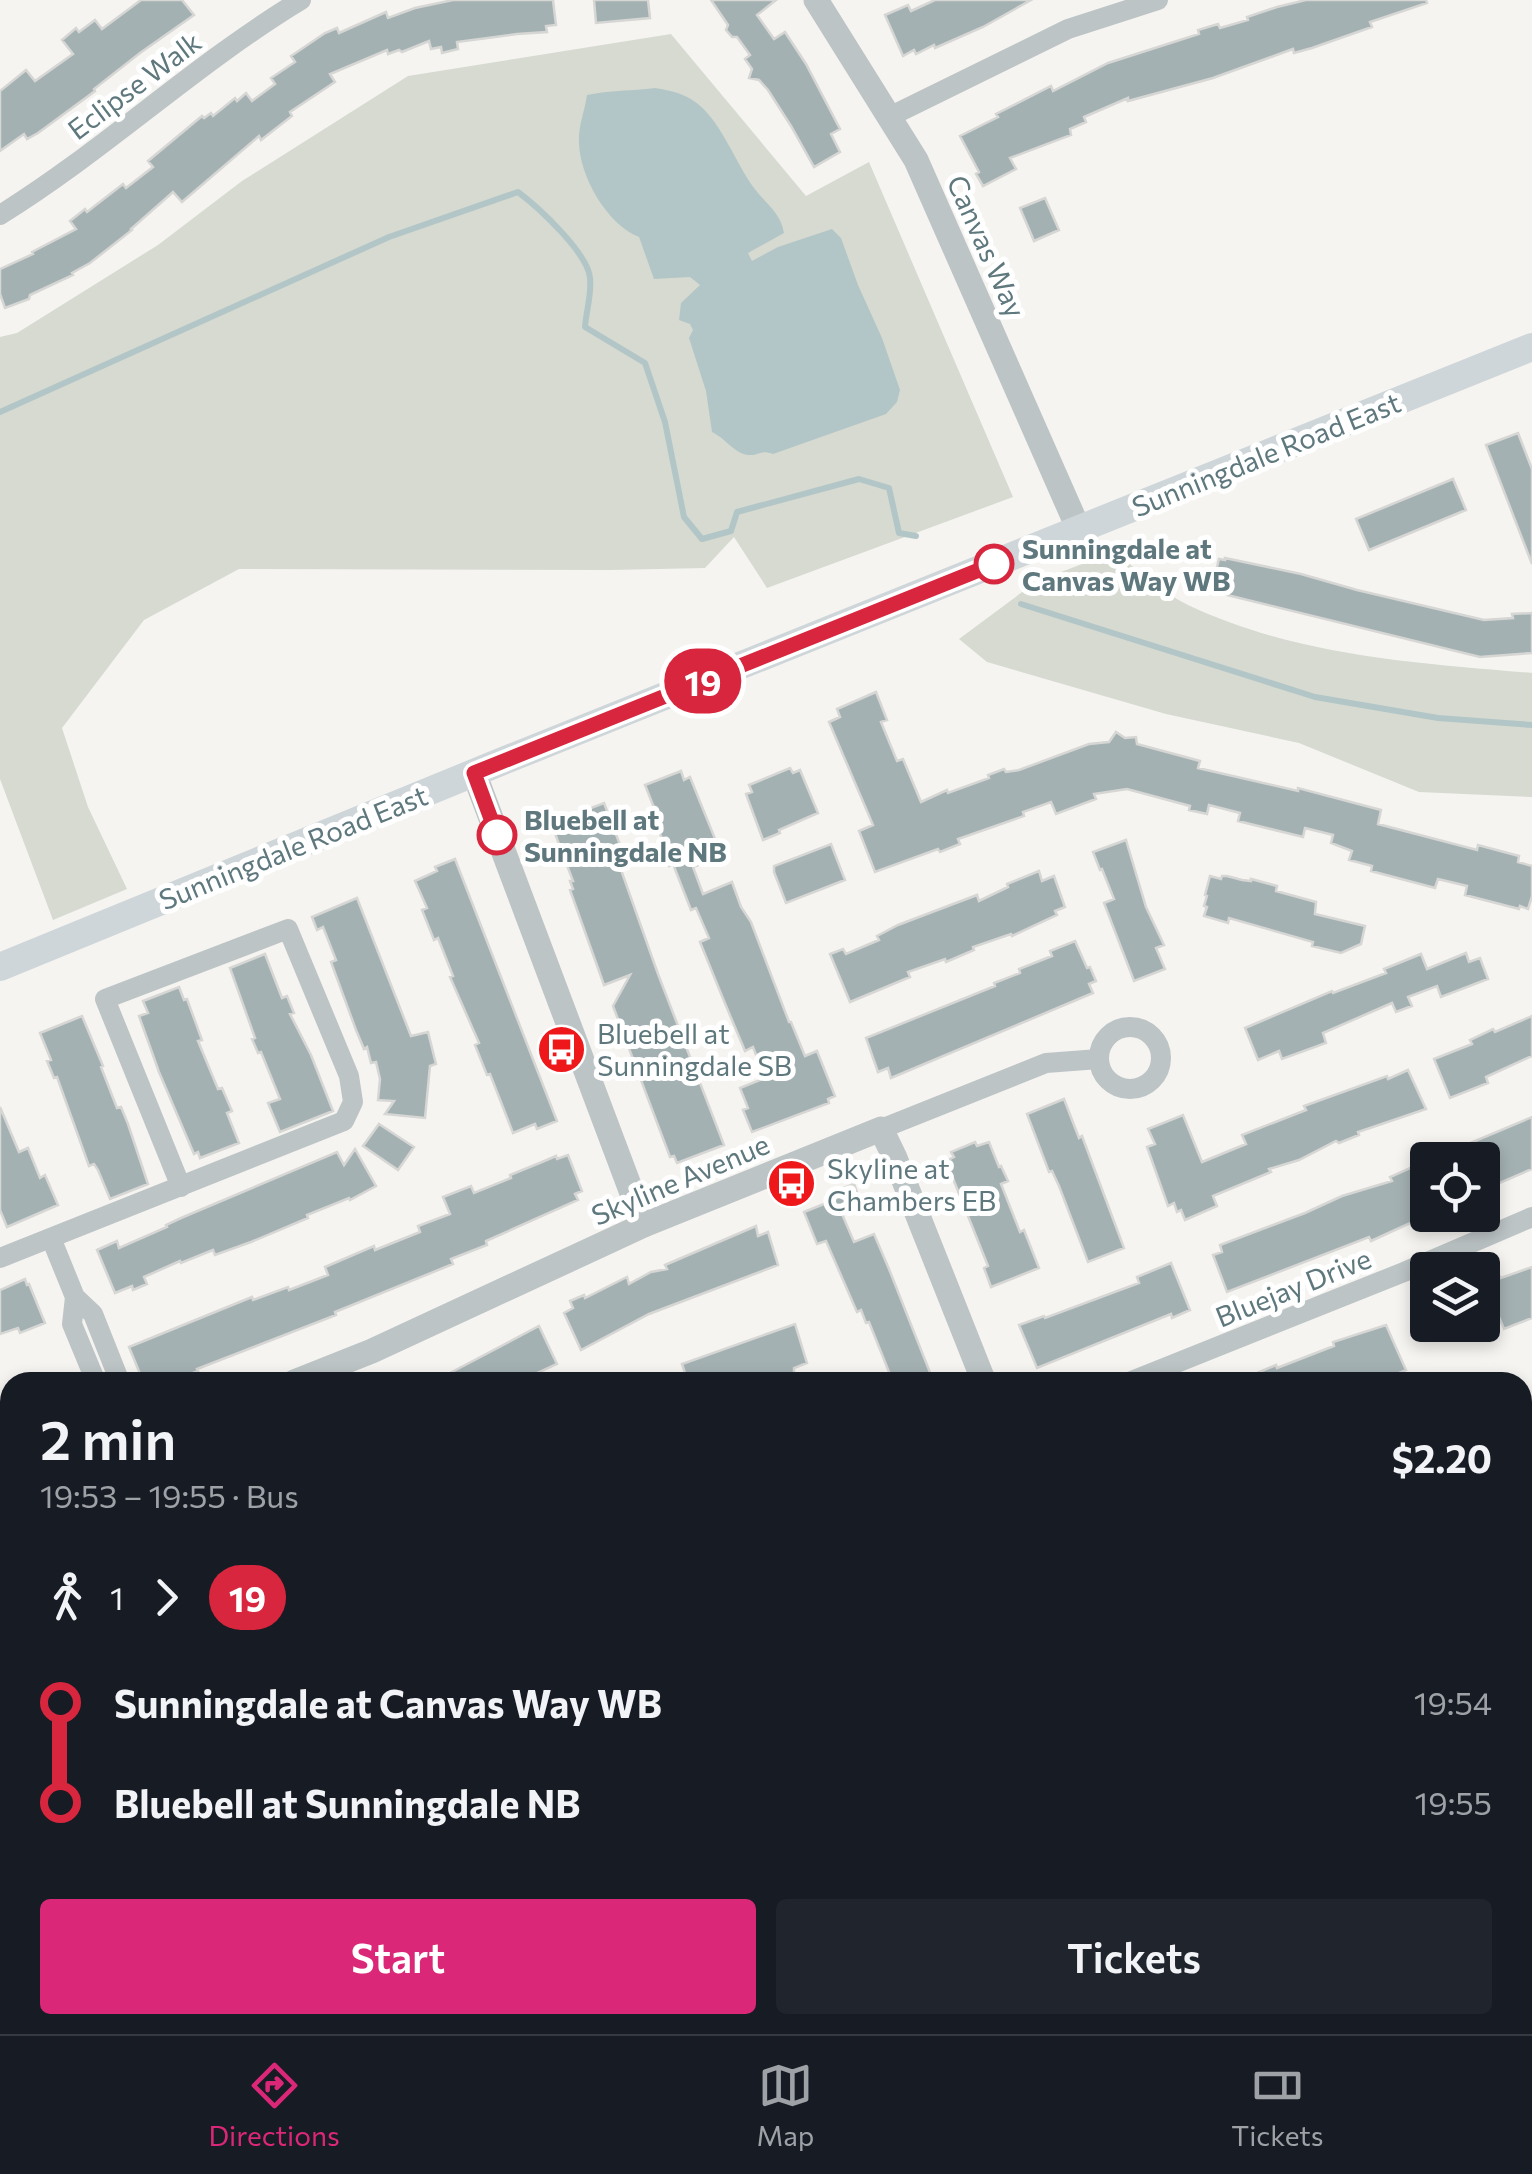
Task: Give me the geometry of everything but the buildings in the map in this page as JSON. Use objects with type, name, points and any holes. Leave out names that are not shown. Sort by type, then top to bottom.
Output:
[{"type":"main road","name":"Sunningdale Road East","points":[[0,967],[1532,347]]},
{"type":"street","name":"Eclipse Walk","points":[[0,215],[42,189],[261,24],[300,0]]},
{"type":"street","name":"Canvas Way","points":[[816,0],[916,160],[1079,530]]},
{"type":"street","points":[[889,117],[1068,29],[1158,0]]},
{"type":"street","points":[[474,773],[644,1225]]},
{"type":"street","points":[[0,1258],[51,1238],[344,1121],[353,1102],[349,1076],[288,928],[105,999],[181,1186]]},
{"type":"street","name":"Skyline Avenue","points":[[318,1372],[644,1225],[1046,1062],[1099,1059]]},
{"type":"street","points":[[880,1129],[980,1372]]},
{"type":"street","name":"Bluejay Drive","points":[[1154,1372],[1532,1217]]},
{"type":"street","points":[[51,1238],[75,1297],[93,1314],[116,1372]]},
{"type":"street","points":[[75,1297],[72,1324],[92,1372]]},
{"type":"shaded area","points":[[671,34],[806,196],[869,162],[1013,497],[767,588],[734,537],[705,568],[239,569],[144,620],[62,728],[88,807],[127,889],[53,920],[0,779],[0,337],[17,333],[158,245],[242,181],[408,76]]},
{"type":"shaded area","points":[[655,88],[688,97],[707,113],[754,188],[780,220],[784,233],[748,253],[752,261],[778,247],[832,229],[841,238],[900,390],[897,402],[886,414],[773,454],[743,454],[712,432],[706,391],[689,338],[693,330],[690,324],[679,320],[681,303],[700,285],[690,277],[654,279],[639,237],[606,210],[580,155],[587,95]]},
{"type":"shaded area","points":[[1114,552],[1188,605],[1271,636],[1357,654],[1532,673],[1532,797],[1419,792],[1299,743],[1166,714],[987,662],[959,639],[1037,581]]},
{"type":"waterway","points":[[0,412],[389,237],[518,192],[561,231],[587,268],[590,290],[585,327],[645,363],[665,422],[684,517],[702,539],[731,531],[737,512],[859,479],[889,488],[899,533],[916,536]]},
{"type":"waterway","points":[[1021,604],[1315,697],[1438,718],[1532,725]]},
{"type":"bus line","name":"19","points":[[497,835],[474,773],[994,564]]},
{"type":"place","name":"Sunningdale at Canvas Way WB","points":[[994,564]]},
{"type":"place","name":"Bluebell at Sunningdale NB","points":[[497,835]]},
{"type":"place","name":"Bluebell at Sunningdale SB","points":[[562,1049]]},
{"type":"place","name":"Skyline at Chambers EB","points":[[792,1184]]}]
